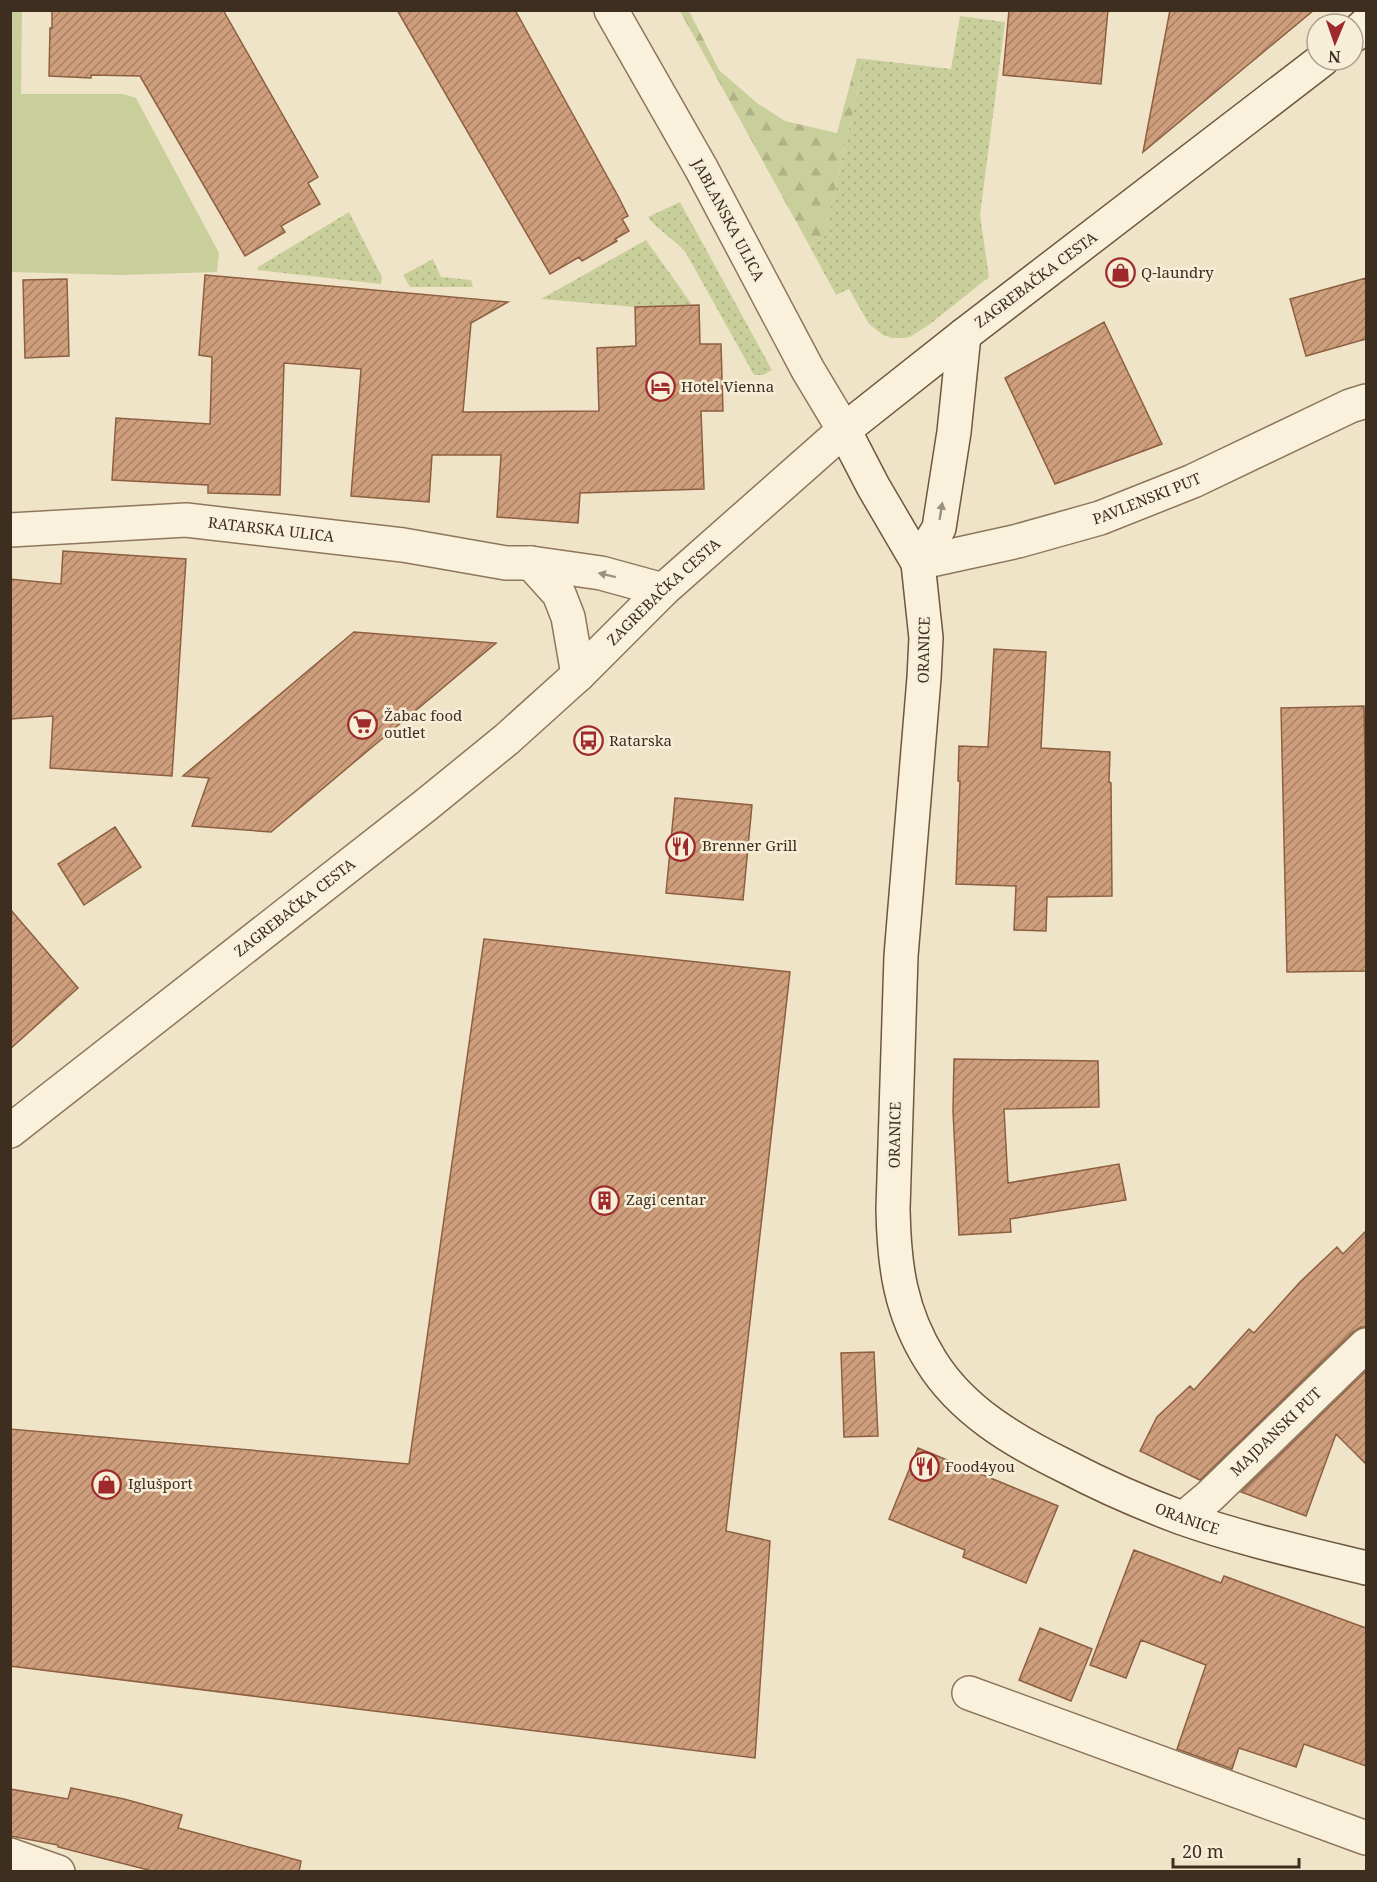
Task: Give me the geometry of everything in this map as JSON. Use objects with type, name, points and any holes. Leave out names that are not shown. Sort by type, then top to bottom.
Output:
[{"type":"street","name":"JABLANSKA ULICA","points":[[611,10],[701,168],[808,370],[844,430]]},
{"type":"street","name":"ZAGREBAČKA CESTA","points":[[10,1131],[507,739],[578,675],[663,590],[844,430],[1306,72]]},
{"type":"street","points":[[918,564],[939,528],[954,432],[964,335]]},
{"type":"street","name":"PAVLENSKI PUT","points":[[918,564],[1018,541],[1100,518],[1193,481],[1350,406],[1366,401]]},
{"type":"street","name":"ORANICE","points":[[844,430],[918,564],[926,639],[901,956],[895,1120],[894,1242],[897,1273],[902,1296],[917,1336],[930,1360],[955,1393],[986,1421],[1041,1454],[1098,1483],[1184,1518],[1267,1544],[1366,1568]]},
{"type":"street","name":"RATARSKA ULICA","points":[[10,530],[186,520],[403,546],[506,563],[531,563],[601,573],[663,590]]},
{"type":"street","points":[[531,563],[559,594],[568,617],[578,675]]},
{"type":"street","name":"MAJDANSKI PUT","points":[[1184,1518],[1366,1345]]},
{"type":"street","points":[[969,1693],[1366,1838]]},
{"type":"street","points":[[10,1855],[58,1872]]},
{"type":"green space","points":[[10,11],[22,11],[21,94],[123,94],[136,98],[219,253],[217,272],[121,275],[11,272]]},
{"type":"green space","points":[[680,11],[689,11],[719,70],[757,103],[785,121],[837,133],[857,58],[865,59],[824,237],[809,245]]},
{"type":"green space","points":[[960,16],[1005,22],[980,215],[989,277],[910,337],[892,338],[883,335],[869,324],[849,289],[836,295],[809,245],[824,237],[865,59],[951,69]]},
{"type":"green space","points":[[680,202],[772,370],[763,375],[754,375],[686,253],[648,217]]},
{"type":"green space","points":[[349,212],[382,277],[381,284],[257,270],[258,267]]},
{"type":"green space","points":[[646,240],[693,306],[635,307],[541,299]]},
{"type":"green space","points":[[433,259],[441,277],[471,280],[473,287],[410,287],[403,275]]},
{"type":"building","points":[[52,10],[223,10],[318,177],[308,183],[320,204],[281,226],[285,232],[245,256],[140,76],[91,75],[91,78],[49,76]]},
{"type":"building","points":[[397,10],[515,10],[618,196],[628,216],[622,219],[629,231],[615,239],[617,241],[582,261],[579,257],[550,274]]},
{"type":"building","points":[[1009,10],[1108,10],[1101,84],[1003,75]]},
{"type":"building","points":[[1170,10],[1314,10],[1305,12],[1305,17],[1143,152]]},
{"type":"building","points":[[205,275],[508,302],[471,323],[463,412],[599,411],[597,348],[636,346],[635,307],[699,305],[700,344],[721,344],[723,411],[701,411],[704,489],[580,493],[578,523],[497,517],[501,455],[432,455],[429,502],[351,496],[361,369],[284,363],[280,495],[208,493],[208,485],[112,480],[116,418],[210,424],[212,357],[199,355]]},
{"type":"building","points":[[1366,278],[1366,339],[1306,356],[1290,299]]},
{"type":"building","points":[[67,279],[69,356],[25,358],[23,280]]},
{"type":"building","points":[[1104,322],[1162,444],[1055,484],[1005,378]]},
{"type":"building","points":[[63,551],[186,559],[172,776],[50,768],[53,716],[10,719],[10,579],[61,584]]},
{"type":"building","points":[[354,632],[496,643],[271,832],[192,826],[209,778],[183,776]]},
{"type":"building","points":[[994,649],[1046,652],[1041,748],[1110,752],[1112,896],[1047,897],[1046,931],[1014,930],[1016,886],[956,884],[959,746],[988,747]]},
{"type":"building","points":[[1364,706],[1366,971],[1287,972],[1281,708]]},
{"type":"building","points":[[675,798],[752,805],[743,900],[666,893]]},
{"type":"building","points":[[115,827],[141,867],[84,905],[58,864]]},
{"type":"building","points":[[10,909],[78,988],[10,1049]]},
{"type":"building","name":"Zagi centar","points":[[484,939],[790,972],[726,1531],[770,1541],[755,1758],[10,1666],[10,1429],[409,1464]]},
{"type":"building","points":[[954,1059],[1098,1061],[1099,1107],[1004,1109],[1008,1183],[1119,1164],[1126,1200],[1010,1219],[1011,1232],[959,1235],[953,1111]]},
{"type":"building","points":[[1366,1231],[1366,1327],[1353,1332],[1200,1480],[1140,1451],[1157,1417],[1190,1386],[1194,1390],[1249,1329],[1254,1333],[1300,1282],[1337,1247],[1343,1254]]},
{"type":"building","points":[[874,1352],[878,1436],[844,1437],[841,1353]]},
{"type":"building","points":[[1366,1371],[1366,1464],[1336,1434],[1306,1516],[1241,1492]]},
{"type":"building","points":[[918,1448],[1058,1506],[1026,1583],[963,1557],[965,1550],[889,1519]]},
{"type":"building","points":[[1134,1550],[1221,1583],[1224,1576],[1366,1628],[1366,1766],[1304,1744],[1296,1767],[1239,1748],[1232,1769],[1177,1749],[1206,1665],[1141,1640],[1126,1678],[1090,1665]]},
{"type":"building","points":[[1040,1628],[1092,1649],[1071,1701],[1019,1680]]},
{"type":"building","points":[[71,1788],[124,1799],[182,1815],[178,1828],[301,1861],[299,1872],[156,1872],[58,1847],[58,1845],[10,1836],[10,1789],[68,1799]]},
{"type":"place","name":"Q-laundry","points":[[1120,273]]},
{"type":"place","name":"Hotel Vienna","points":[[660,387]]},
{"type":"place","name":"Žabac food outlet","points":[[363,725]]},
{"type":"place","name":"Ratarska","points":[[588,741]]},
{"type":"place","name":"Brenner Grill","points":[[681,846]]},
{"type":"place","name":"Zagi centar","points":[[605,1200]]},
{"type":"place","name":"Food4you","points":[[924,1467]]},
{"type":"place","name":"Iglušport","points":[[107,1484]]}]
